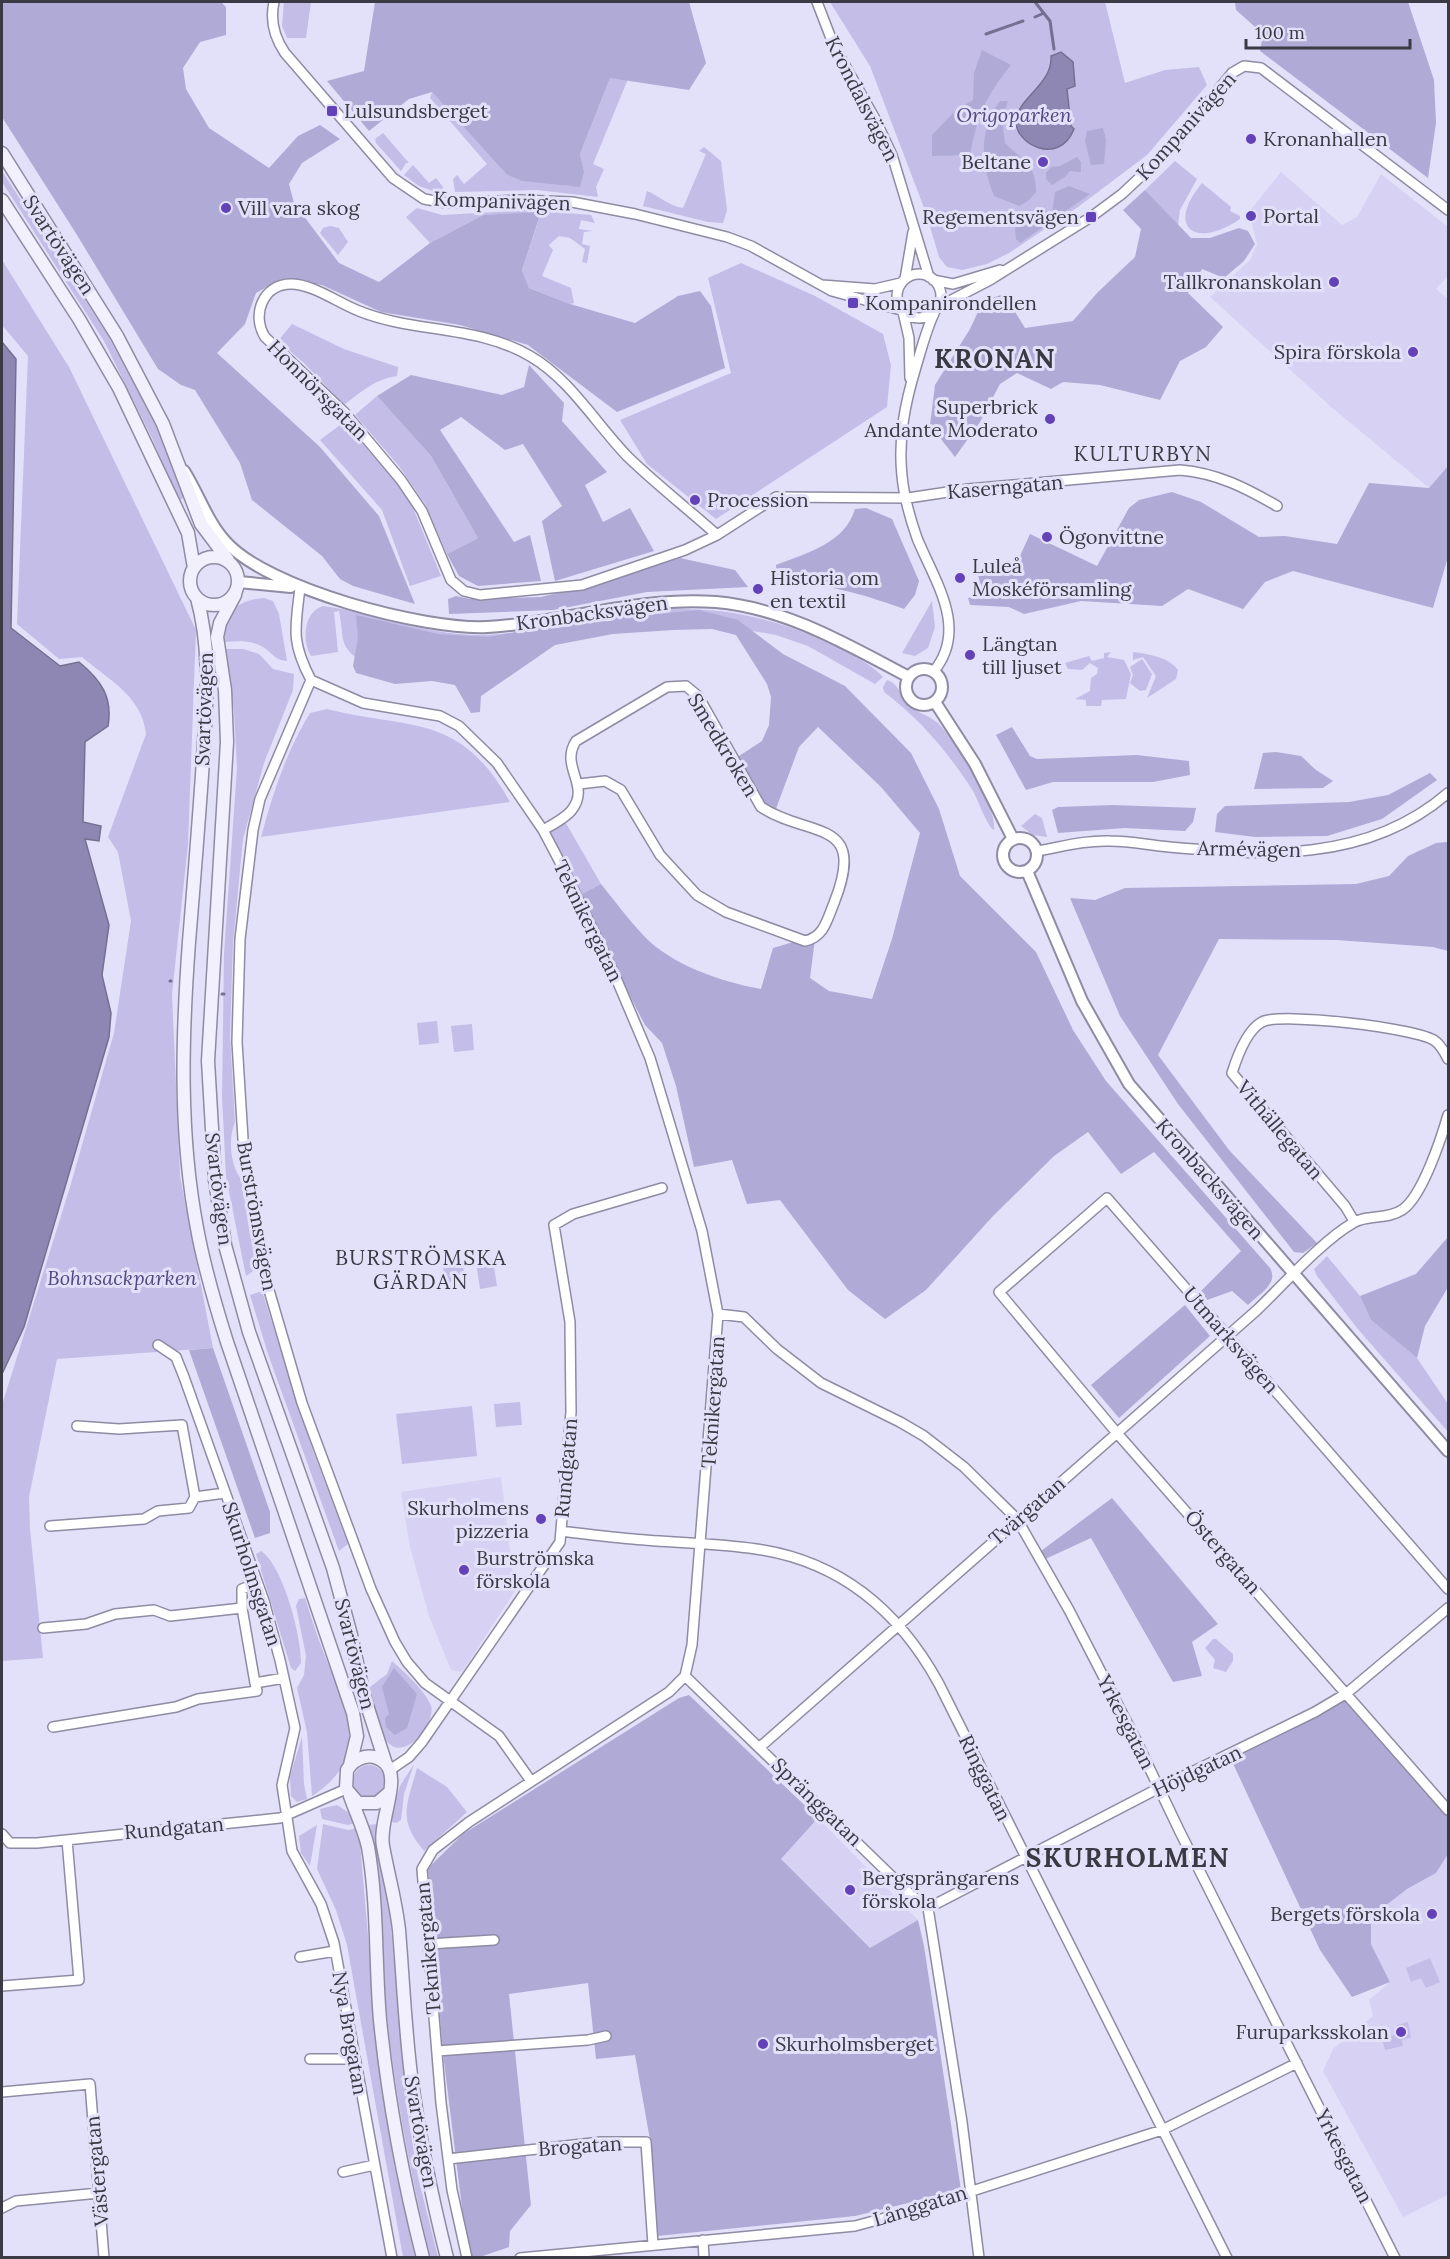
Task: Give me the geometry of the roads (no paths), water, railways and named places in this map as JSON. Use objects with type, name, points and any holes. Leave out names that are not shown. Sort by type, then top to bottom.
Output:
[{"type":"main road","name":"Svartövägen","points":[[2,153],[144,383],[179,463],[201,524],[208,537],[228,560]]},
{"type":"main road","name":"Svartövägen","points":[[2,200],[79,319],[119,388],[188,533],[194,568]]},
{"type":"main road","points":[[211,557],[228,560],[237,571],[239,582],[235,595],[218,605],[207,604],[196,598],[190,584],[194,568],[201,560],[211,557]]},
{"type":"main road","name":"Svartövägen","points":[[212,637],[235,595]]},
{"type":"main road","name":"Svartövägen","points":[[196,598],[212,637],[214,661],[208,698],[189,945],[184,1068],[184,1116],[194,1206],[208,1280],[227,1342],[353,1713],[357,1736],[350,1765]]},
{"type":"main road","name":"Svartövägen","points":[[214,661],[225,690],[227,742],[208,1060],[215,1180],[225,1245],[249,1332],[333,1568],[364,1696],[388,1767]]},
{"type":"main road","points":[[367,1756],[377,1758],[388,1767],[392,1780],[390,1792],[382,1801],[372,1805],[358,1803],[348,1792],[344,1778],[350,1765],[358,1758],[367,1756]]},
{"type":"main road","name":"Svartövägen","points":[[348,1792],[368,1846],[376,1973],[388,2086],[406,2191],[423,2258]]},
{"type":"main road","name":"Svartövägen","points":[[390,1792],[381,1833],[399,1929],[413,2086],[435,2212],[447,2258]]},
{"type":"street","name":"Kompanivägen","points":[[274,2],[272,24],[277,40],[285,53],[393,178],[417,195],[447,203],[537,200],[608,208],[727,237],[751,246],[832,291],[902,311]]},
{"type":"street","name":"Krondalsvägen","points":[[817,2],[834,46],[887,143],[904,193],[913,232],[931,278]]},
{"type":"street","name":"Kompanivägen","points":[[937,309],[990,280],[1091,217],[1122,194],[1171,148],[1235,70],[1251,65],[1261,68],[1449,210]]},
{"type":"street","name":"Krondalsvägen","points":[[903,281],[913,232]]},
{"type":"street","name":"Kompanivägen","points":[[931,278],[959,283],[1003,270]]},
{"type":"street","points":[[910,383],[909,338],[896,296],[903,281],[918,274],[931,278],[940,293],[937,309],[922,339],[910,383],[901,434],[906,498],[918,539],[946,603],[947,640],[934,672]]},
{"type":"street","name":"Kompanivägen","points":[[822,285],[875,289],[903,281]]},
{"type":"street","name":"Honnörsgatan","points":[[717,535],[629,457],[559,380],[523,352],[467,333],[375,317],[300,285],[278,286],[262,301],[259,322],[265,337],[344,412],[401,480],[422,511],[451,580],[464,591],[480,595],[503,594],[582,585],[631,571],[717,535],[776,497],[906,498]]},
{"type":"street","points":[[902,311],[918,319],[937,309]]},
{"type":"street","name":"Kronbacksvägen","points":[[179,463],[225,541],[256,565],[300,588]]},
{"type":"street","name":"Kaserngatan","points":[[906,498],[968,489],[1180,470],[1227,480],[1277,506]]},
{"type":"street","name":"Kronbacksvägen","points":[[239,582],[300,588],[445,626],[487,627],[640,603],[718,603],[763,611],[801,623],[909,677]]},
{"type":"street","points":[[300,588],[295,639],[297,652],[311,680]]},
{"type":"street","points":[[920,669],[934,672],[939,675],[942,685],[941,695],[935,702],[922,705],[913,701],[906,690],[909,677],[920,669]]},
{"type":"street","name":"Teknikergatan","points":[[311,680],[363,703],[427,712],[459,726],[497,763],[543,830],[588,917],[650,1059],[702,1231],[718,1314],[693,1645],[685,1676],[669,1692],[449,1837],[427,1859],[421,1878],[448,2158],[467,2258]]},
{"type":"street","name":"Burströmsvägen","points":[[311,680],[260,799],[253,830],[243,902],[237,1042],[243,1139],[264,1273],[302,1403],[371,1589],[395,1642],[406,1662],[425,1683],[499,1736],[531,1781]]},
{"type":"street","name":"Smedkroken","points":[[682,685],[692,690],[761,807],[770,813],[825,831],[842,848],[845,871],[824,928],[815,939],[805,941],[726,912],[706,901],[669,867],[621,790],[605,781],[579,784],[569,760],[570,749],[576,741],[667,687],[682,685]]},
{"type":"street","points":[[935,702],[975,764],[1013,839]]},
{"type":"street","points":[[543,830],[572,810],[579,784]]},
{"type":"street","name":"Armévägen","points":[[1037,851],[1108,841],[1260,853],[1294,853],[1333,848],[1354,843],[1413,821],[1449,793]]},
{"type":"street","points":[[1013,839],[1028,839],[1037,851],[1035,865],[1027,871],[1012,870],[1004,862],[1005,846],[1013,839]]},
{"type":"street","name":"Kronbacksvägen","points":[[1027,871],[1083,1001],[1129,1084],[1449,1451]]},
{"type":"street","name":"Vithällegatan","points":[[1354,1221],[1345,1206],[1232,1073],[1251,1032],[1262,1022],[1301,1018],[1394,1029],[1434,1039],[1449,1059]]},
{"type":"street","points":[[1294,1274],[1354,1221],[1387,1216],[1403,1210],[1422,1183],[1449,1115]]},
{"type":"street","name":"Rundgatan","points":[[388,1767],[409,1757],[451,1702],[560,1542],[571,1412],[570,1322],[554,1225],[573,1214],[662,1188]]},
{"type":"street","name":"Utmarksvägen","points":[[999,1292],[1107,1198],[1449,1589]]},
{"type":"street","name":"Tvärgatan","points":[[760,1747],[1294,1274]]},
{"type":"street","name":"Östergatan","points":[[999,1292],[1116,1432],[1449,1810]]},
{"type":"street","name":"Yrkesgatan","points":[[718,1314],[744,1317],[777,1349],[821,1383],[900,1422],[930,1440],[964,1467],[1017,1519],[1069,1610],[1395,2258]]},
{"type":"street","name":"Skurholmsgatan","points":[[158,1345],[176,1357],[257,1583],[284,1678],[295,1728],[282,1785],[288,1816]]},
{"type":"street","points":[[50,1526],[144,1519],[158,1511],[189,1508],[195,1497],[180,1424],[119,1428],[77,1426]]},
{"type":"street","points":[[184,1438],[204,1434]]},
{"type":"street","points":[[195,1497],[225,1493]]},
{"type":"street","name":"Ringgatan","points":[[561,1531],[755,1549],[803,1561],[859,1590],[880,1605],[899,1624],[921,1653],[939,1684],[1227,2258]]},
{"type":"street","points":[[53,1727],[176,1707],[198,1699],[256,1691],[242,1608],[242,1589],[257,1583]]},
{"type":"street","points":[[43,1628],[86,1624],[124,1613],[154,1611],[170,1616],[242,1608]]},
{"type":"street","name":"Höjdgatan","points":[[928,1908],[1159,1788],[1251,1745],[1347,1693],[1449,1608]]},
{"type":"street","name":"Spränggatan","points":[[685,1676],[910,1894],[928,1908]]},
{"type":"street","points":[[255,1683],[284,1678]]},
{"type":"street","name":"Rundgatan","points":[[2,1834],[6,1841],[15,1844],[288,1816],[348,1792]]},
{"type":"street","name":"Nya Brogatan","points":[[288,1816],[292,1851],[321,1904],[335,1951],[392,2258]]},
{"type":"street","points":[[2,1986],[79,1980],[67,1840]]},
{"type":"street","points":[[928,1908],[971,2190],[979,2258]]},
{"type":"street","points":[[428,1944],[494,1940]]},
{"type":"street","points":[[300,1957],[335,1951]]},
{"type":"street","points":[[437,2051],[588,2040],[606,2036]]},
{"type":"street","points":[[310,2059],[355,2059]]},
{"type":"street","name":"Långgatan","points":[[520,2258],[855,2226],[1162,2130],[1297,2063]]},
{"type":"street","name":"Västergatan","points":[[2,2092],[90,2084],[104,2258]]},
{"type":"street","name":"Brogatan","points":[[448,2158],[601,2142],[646,2142],[653,2246]]},
{"type":"street","points":[[343,2172],[374,2165]]},
{"type":"street","points":[[2,2208],[16,2201],[99,2193]]},
{"type":"street","points":[[703,2240],[704,2258]]},
{"type":"waterway","points":[[1035,2],[1050,21],[1054,49]]},
{"type":"waterway","points":[[1035,17],[1044,13]]},
{"type":"waterway","points":[[986,34],[1023,21]]},
{"type":"place","name":"Lulsundsberget","points":[[332,111]]},
{"type":"place","name":"Kronanhallen","points":[[1251,139]]},
{"type":"place","name":"Beltane","points":[[1043,162]]},
{"type":"place","name":"Vill vara skog","points":[[226,208]]},
{"type":"place","name":"Portal","points":[[1251,216]]},
{"type":"place","name":"Regementsvägen","points":[[1091,217]]},
{"type":"place","name":"Tallkronanskolan","points":[[1334,282]]},
{"type":"place","name":"Kompanirondellen","points":[[853,303]]},
{"type":"place","name":"Spira förskola","points":[[1413,352]]},
{"type":"place","name":"Superbrick Andante Moderato","points":[[1050,419]]},
{"type":"place","name":"Procession","points":[[695,500]]},
{"type":"place","name":"Ögonvittne","points":[[1047,537]]},
{"type":"place","name":"Luleå Moskéförsamling","points":[[960,578]]},
{"type":"place","name":"Historia om en textil","points":[[758,589]]},
{"type":"place","name":"Längtan till ljuset","points":[[970,655]]},
{"type":"place","name":"Skurholmens pizzeria","points":[[541,1519]]},
{"type":"place","name":"Burströmska förskola","points":[[464,1570]]},
{"type":"place","name":"Bergsprängarens förskola","points":[[850,1890]]},
{"type":"place","name":"Bergets förskola","points":[[1432,1914]]},
{"type":"place","name":"Furuparksskolan","points":[[1401,2032]]},
{"type":"place","name":"Skurholmsberget","points":[[763,2044]]},
{"type":"district","name":"KRONAN","points":[[995,359]]},
{"type":"district","name":"KULTURBYN","points":[[1143,454]]},
{"type":"district","name":"BURSTRÖMSKA GÄRDAN","points":[[421,1270]]},
{"type":"district","name":"SKURHOLMEN","points":[[1128,1858]]},
{"type":"park label","name":"Origoparken","points":[[1014,115]]},
{"type":"park label","name":"Bohnsackparken","points":[[122,1278]]}]
